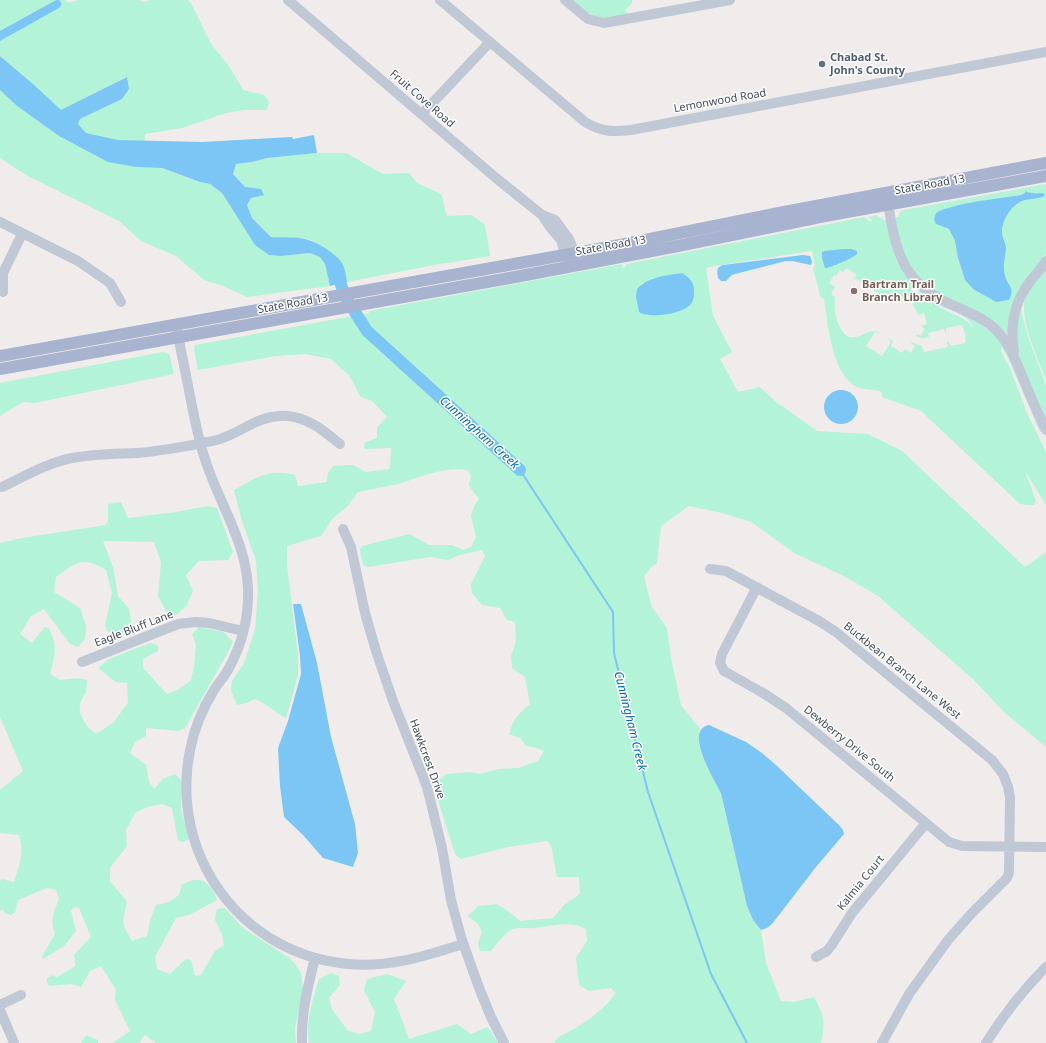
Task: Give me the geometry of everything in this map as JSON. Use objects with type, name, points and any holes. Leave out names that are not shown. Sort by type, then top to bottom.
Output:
[{"type":"main road","name":"State Road 13","points":[[177,330],[365,304],[572,260],[887,199],[1046,163]]},
{"type":"main road","name":"State Road 13","points":[[887,199],[1046,176]]},
{"type":"main road","name":"State Road 13","points":[[177,330],[368,290],[572,260]]},
{"type":"main road","points":[[0,356],[177,330]]},
{"type":"main road","points":[[0,369],[177,330]]},
{"type":"street","name":"Fruit Cove Road","points":[[288,0],[496,178],[542,215],[550,228],[561,240],[572,260]]},
{"type":"street","name":"Lemonwood Road","points":[[440,0],[585,122],[593,127],[606,131],[631,130],[1046,52]]},
{"type":"street","points":[[565,0],[588,19],[604,23],[730,0]]},
{"type":"street","points":[[422,114],[490,42]]},
{"type":"street","points":[[887,199],[899,255],[918,285],[928,293],[976,316],[993,328],[1006,342],[1016,361],[1046,430]]},
{"type":"street","points":[[0,222],[78,261],[110,283],[121,302]]},
{"type":"street","points":[[3,292],[3,273],[22,234]]},
{"type":"street","points":[[1016,361],[1012,336],[1015,310],[1028,284],[1046,261]]},
{"type":"street","points":[[177,330],[200,443],[207,465],[229,516],[242,552],[247,574],[248,590],[248,605],[243,631],[234,658],[207,702],[199,719],[192,741],[186,778],[187,806],[190,827],[202,862],[214,883],[232,907],[251,925],[282,945],[315,958],[350,964],[380,965],[413,960],[463,944]]},
{"type":"street","points":[[2,487],[39,468],[71,458],[103,454],[163,450],[216,440],[228,436],[257,421],[283,416],[298,418],[310,422],[340,444]]},
{"type":"street","name":"Hawkcrest Drive","points":[[343,529],[351,547],[365,613],[376,651],[393,701],[427,787],[439,835],[451,900],[463,944],[486,1004],[504,1043]]},
{"type":"street","name":"Buckbean Branch Lane West","points":[[710,569],[726,571],[758,587],[836,632],[992,760],[1003,774],[1008,787],[1010,803],[1008,878],[971,914],[948,940],[909,994],[882,1043]]},
{"type":"street","name":"Dewberry Drive South","points":[[758,587],[722,654],[720,663],[724,672],[763,693],[786,708],[949,842],[962,846],[1046,847]]},
{"type":"street","name":"Eagle Bluff Lane","points":[[82,662],[178,624],[195,622],[209,623],[243,631]]},
{"type":"street","name":"Kalmia Court","points":[[816,957],[831,946],[852,913],[926,823]]},
{"type":"street","points":[[302,1043],[302,1018],[315,958]]},
{"type":"street","points":[[986,1043],[1025,989],[1046,967]]},
{"type":"street","points":[[0,1005],[21,995]]},
{"type":"street","points":[[0,1010],[14,1043]]},
{"type":"green space","points":[[0,0],[56,0],[0,31]]},
{"type":"green space","points":[[59,0],[66,0],[68,3],[79,0],[139,0],[145,2],[150,0],[188,0],[191,3],[211,44],[229,66],[243,90],[264,95],[269,102],[267,110],[244,110],[226,113],[182,128],[145,134],[145,142],[118,140],[86,133],[78,124],[80,119],[122,99],[126,77],[61,111],[33,84],[0,56],[0,41],[59,8],[62,4]]},
{"type":"green space","points":[[569,0],[632,0],[632,3],[625,10],[629,15],[603,18],[585,11]]},
{"type":"green space","points":[[0,90],[17,106],[59,136],[136,167],[162,168],[199,182],[210,184],[222,193],[255,245],[269,255],[281,256],[310,253],[320,257],[325,264],[330,286],[247,297],[223,286],[204,280],[176,256],[141,241],[119,221],[26,175],[0,158]]},
{"type":"green space","points":[[317,153],[346,153],[383,174],[409,173],[417,183],[441,194],[447,216],[472,215],[485,225],[490,256],[347,282],[342,263],[312,240],[271,237],[252,218],[247,205],[251,198],[245,187],[233,174],[236,164],[267,158]]},
{"type":"green space","points":[[1046,184],[1046,253],[1036,268],[1008,335],[922,283],[904,258],[895,221],[900,212],[904,210]],"holes":[[[1026,192],[1043,193],[1043,197],[1018,203],[1005,218],[1002,227],[1002,236],[1005,243],[1004,271],[1011,292],[1008,300],[996,302],[973,289],[965,280],[958,258],[955,241],[949,229],[936,224],[948,208],[1002,199]]]},
{"type":"green space","points":[[876,215],[886,220],[897,262],[914,286],[907,298],[890,298],[876,305],[882,296],[857,279],[854,279],[857,275],[847,268],[843,272],[840,270],[836,276],[834,275],[829,283],[835,287],[831,294],[835,297],[836,316],[844,334],[849,337],[855,337],[872,331],[879,332],[881,334],[875,332],[866,346],[882,356],[891,342],[888,338],[893,341],[891,346],[902,353],[905,349],[911,353],[915,346],[911,342],[922,346],[924,352],[948,347],[948,341],[951,346],[966,343],[966,336],[962,325],[946,328],[946,334],[944,329],[928,333],[929,337],[921,338],[916,336],[917,334],[921,336],[925,329],[921,326],[927,324],[924,313],[918,315],[912,302],[917,293],[920,291],[974,320],[995,335],[1007,349],[1043,431],[1040,432],[1002,347],[1001,351],[1010,368],[1027,413],[1046,452],[1046,505],[1025,471],[1036,501],[1034,505],[1020,504],[921,411],[882,397],[882,392],[858,388],[847,379],[841,370],[832,346],[824,299],[820,297],[813,270],[815,265],[812,251],[706,268],[713,316],[732,352],[720,359],[738,392],[760,387],[775,401],[817,431],[868,434],[902,451],[1025,567],[1046,552],[1046,747],[1004,712],[974,680],[878,596],[846,577],[796,554],[751,522],[722,513],[689,506],[661,526],[657,563],[650,568],[644,577],[652,607],[667,628],[671,658],[681,705],[700,729],[699,737],[702,754],[721,793],[747,906],[753,920],[761,930],[766,963],[781,1001],[794,1002],[814,997],[822,1014],[824,1024],[821,1043],[554,1043],[561,1036],[582,1024],[598,1012],[615,993],[611,988],[589,991],[579,985],[576,958],[587,941],[586,929],[580,926],[567,924],[532,928],[515,928],[504,936],[491,951],[480,951],[478,943],[482,932],[478,924],[468,916],[478,906],[497,904],[520,921],[553,918],[564,905],[580,894],[579,877],[557,877],[551,845],[547,841],[508,847],[461,859],[455,854],[437,797],[437,781],[447,774],[470,772],[480,774],[499,769],[518,768],[538,761],[544,751],[527,746],[520,738],[509,734],[517,717],[530,704],[525,677],[512,668],[511,656],[516,642],[515,622],[507,620],[500,608],[482,605],[472,593],[471,584],[485,556],[482,550],[460,555],[448,560],[430,557],[368,567],[363,565],[360,550],[362,546],[410,534],[429,545],[452,545],[463,550],[471,547],[476,537],[471,516],[474,506],[479,499],[469,486],[471,476],[468,470],[459,469],[441,471],[398,484],[358,492],[347,507],[333,518],[321,536],[287,546],[287,565],[298,655],[298,676],[286,718],[254,699],[247,703],[237,705],[231,691],[232,681],[244,663],[255,630],[258,591],[256,561],[242,521],[234,490],[263,475],[277,473],[295,475],[298,486],[327,482],[328,473],[333,466],[353,465],[366,472],[390,469],[391,448],[365,449],[364,443],[377,438],[377,427],[387,417],[372,401],[361,397],[349,375],[331,359],[305,354],[276,356],[198,370],[194,349],[195,345],[622,264],[623,268],[626,267],[626,264],[864,217],[871,222],[872,220],[868,217]],"holes":[[[643,283],[689,307],[678,312],[646,315],[637,289]],[[938,305],[963,316],[971,323],[973,327],[964,319],[938,307]]]},
{"type":"green space","points":[[1046,267],[1046,380],[1029,336],[1024,313],[1024,302],[1031,286]]},
{"type":"green space","points":[[1021,306],[1027,334],[1046,386],[1046,421],[1025,375],[1017,349],[1015,327]]},
{"type":"green space","points":[[163,352],[169,354],[174,374],[35,403],[23,402],[0,416],[0,383]]},
{"type":"green space","points":[[121,502],[128,518],[208,506],[217,508],[233,552],[228,560],[199,561],[186,575],[193,591],[186,606],[176,615],[167,613],[158,596],[161,562],[154,542],[103,541],[113,567],[118,596],[129,609],[132,626],[121,635],[107,631],[105,625],[112,593],[106,570],[91,563],[85,562],[69,568],[56,577],[54,592],[80,608],[86,626],[85,639],[78,647],[70,644],[44,609],[31,616],[20,634],[32,643],[45,627],[49,628],[55,646],[50,674],[60,680],[78,678],[87,680],[86,693],[80,704],[80,710],[83,720],[96,734],[113,723],[128,703],[127,683],[116,682],[98,668],[109,659],[150,643],[158,645],[158,651],[143,659],[143,668],[167,694],[178,690],[191,680],[196,645],[192,634],[199,627],[224,632],[233,642],[185,728],[178,731],[146,728],[146,736],[135,742],[130,753],[146,765],[149,782],[154,789],[163,779],[175,774],[182,781],[181,810],[190,839],[182,842],[178,840],[172,808],[162,804],[147,807],[135,813],[126,830],[127,846],[110,868],[110,881],[127,902],[123,919],[124,926],[132,941],[147,936],[150,921],[156,905],[169,902],[179,895],[182,884],[202,880],[208,884],[217,900],[189,915],[176,918],[155,957],[157,969],[170,974],[186,959],[191,960],[195,976],[201,975],[215,951],[224,945],[222,934],[215,920],[217,909],[225,908],[243,928],[291,959],[301,972],[303,990],[295,1028],[296,1043],[156,1043],[145,1035],[139,1043],[113,1043],[130,1031],[115,1000],[116,990],[101,966],[90,971],[81,987],[71,984],[50,986],[47,983],[47,978],[53,975],[57,977],[76,966],[74,955],[91,937],[79,908],[74,907],[71,911],[76,931],[64,946],[43,959],[42,956],[55,934],[53,916],[59,899],[56,890],[47,888],[18,900],[15,913],[11,915],[5,913],[3,910],[0,910],[0,881],[2,879],[14,882],[21,859],[21,841],[19,835],[0,833],[0,790],[23,771],[0,717],[0,543],[22,538],[106,525],[108,520],[108,504]]},
{"type":"green space","points":[[331,973],[339,976],[340,985],[329,998],[332,1009],[348,1031],[359,1034],[371,1031],[375,1012],[364,990],[367,979],[387,974],[406,981],[394,999],[409,1039],[457,1024],[471,1034],[488,1027],[498,1043],[309,1043],[309,1019],[319,979]]},
{"type":"green space","points":[[86,1035],[98,1040],[98,1043],[81,1043]]},
{"type":"water","points":[[56,0],[59,0],[62,4],[59,8],[0,41],[0,31]]},
{"type":"water","points":[[0,56],[61,110],[127,77],[129,89],[122,99],[80,119],[78,124],[86,133],[118,140],[202,142],[292,137],[293,139],[314,135],[317,153],[267,158],[236,164],[233,174],[245,187],[261,189],[264,195],[251,198],[247,205],[252,218],[271,237],[301,238],[320,245],[341,261],[345,270],[347,282],[330,286],[325,264],[320,257],[310,253],[281,256],[269,255],[255,245],[222,193],[210,184],[200,182],[162,168],[136,167],[108,162],[59,136],[17,106],[0,90]]},
{"type":"water","points":[[1025,191],[1031,193],[1043,193],[1045,195],[1043,197],[1024,200],[1018,203],[1005,218],[1002,227],[1002,236],[1006,247],[1004,271],[1012,292],[1009,300],[996,302],[973,289],[965,280],[958,258],[955,241],[949,229],[936,224],[934,219],[936,213],[951,207],[1019,195],[1025,193]]},
{"type":"water","points":[[852,249],[857,251],[857,254],[851,258],[825,268],[822,252]]},
{"type":"water","points":[[803,255],[810,256],[812,262],[811,265],[786,261],[732,275],[726,281],[721,281],[718,278],[717,273],[719,267],[723,265]]},
{"type":"water","points":[[682,273],[691,280],[694,287],[694,298],[690,305],[673,313],[650,315],[639,312],[636,297],[637,289],[641,285],[652,279]]},
{"type":"water","points":[[841,390],[853,395],[858,407],[853,419],[841,424],[829,419],[824,407],[829,395]]},
{"type":"water","points":[[293,604],[301,604],[317,663],[331,737],[355,824],[358,853],[353,867],[323,858],[303,835],[284,817],[280,786],[278,748],[288,721],[301,674]]},
{"type":"water","points":[[709,725],[746,742],[762,753],[843,830],[844,834],[816,867],[772,924],[761,930],[753,920],[747,906],[721,793],[703,756],[700,745],[699,736],[702,729]]},
{"type":"waterway","name":"Cunningham Creek","points":[[335,269],[346,298],[367,331],[520,470]]},
{"type":"waterway","name":"Cunningham Creek","points":[[520,470],[613,612],[614,653],[648,792],[711,974],[747,1043]]},
{"type":"place","name":"Chabad St. John's County","points":[[822,64]]},
{"type":"place","name":"Bartram Trail Branch Library","points":[[854,291]]}]
